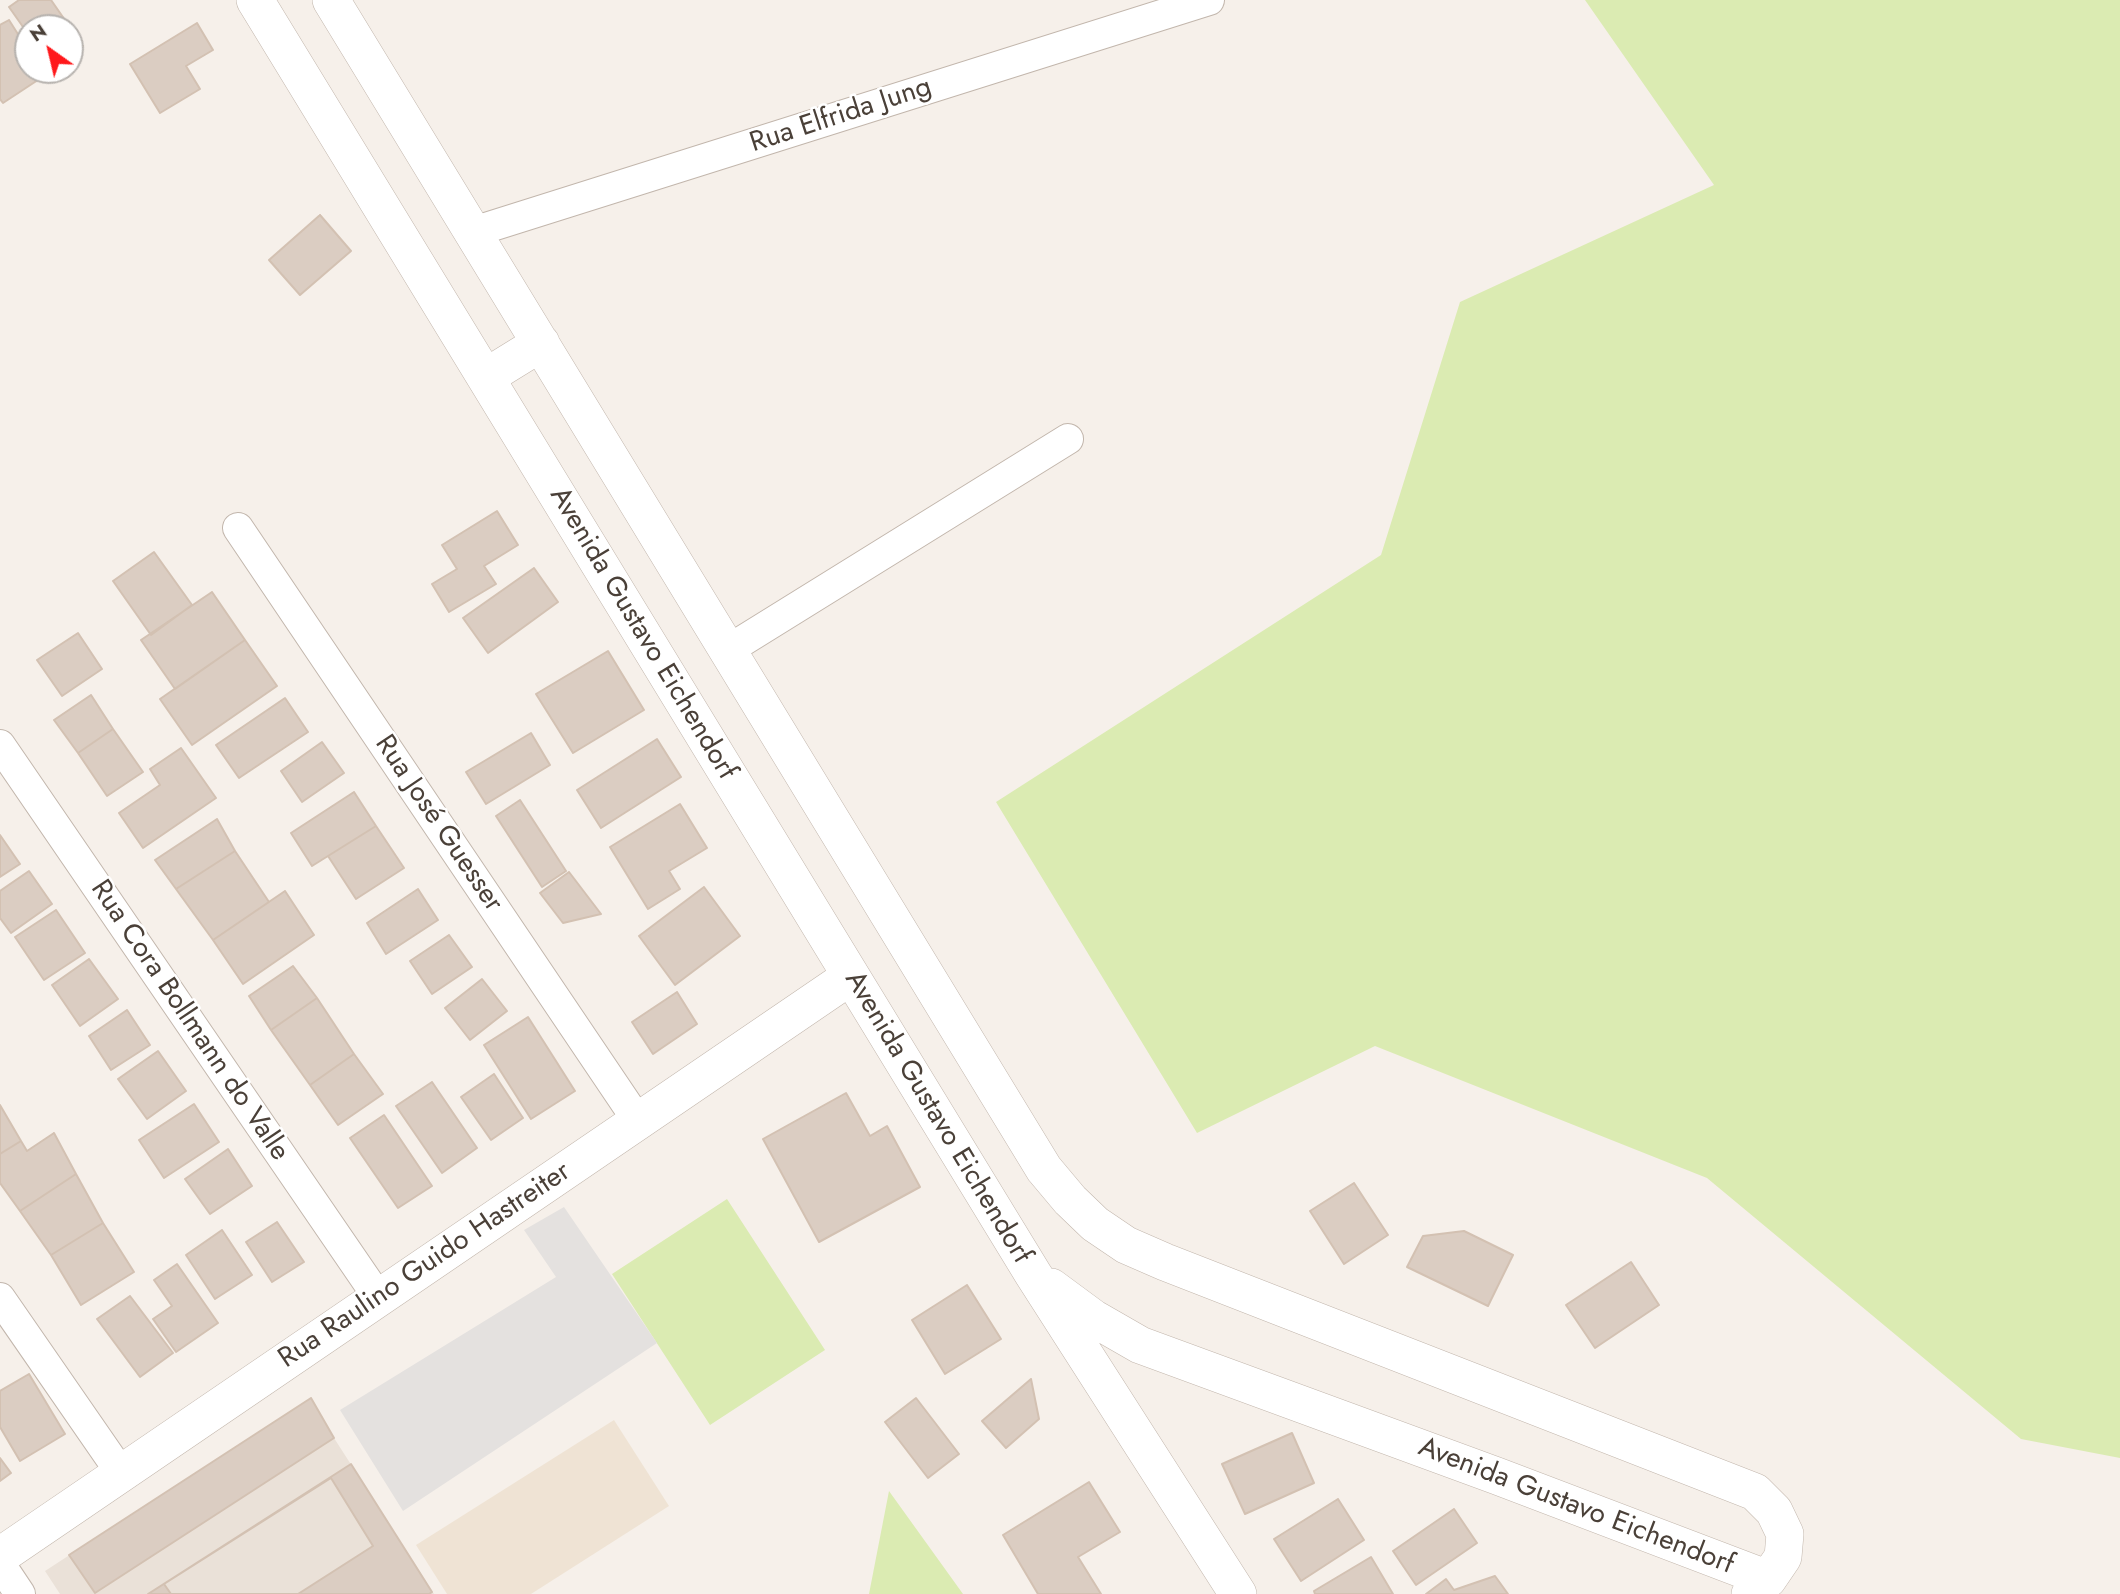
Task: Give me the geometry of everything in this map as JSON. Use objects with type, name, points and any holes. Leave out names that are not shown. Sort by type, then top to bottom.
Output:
[{"type":"street","name":"Avenida Gustavo Eichendorf","points":[[255,0],[1033,1274],[1093,1318],[1140,1345],[1497,1476],[1759,1587],[1783,1557],[1785,1534],[1774,1511],[1755,1492],[1126,1245],[1095,1224],[1044,1169],[331,0]]},
{"type":"street","name":"Rua Elfrida Jung","points":[[473,232],[1209,0]]},
{"type":"street","points":[[486,377],[541,343]]},
{"type":"street","points":[[727,650],[1068,439]]},
{"type":"street","name":"Rua José Guesser","points":[[238,528],[638,1121]]},
{"type":"street","name":"Rua Cora Bollmann do Valle","points":[[0,745],[378,1297]]},
{"type":"street","name":"Rua Raulino Guido Hastreiter","points":[[0,1556],[850,976]]},
{"type":"street","points":[[1033,1274],[1238,1594]]},
{"type":"street","points":[[0,1297],[121,1473]]},
{"type":"street","points":[[0,1564],[20,1594]]},
{"type":"shaded area","points":[[564,1207],[657,1343],[403,1511],[340,1410],[556,1277],[524,1230]]},
{"type":"shaded area","points":[[311,1398],[434,1594],[60,1594],[45,1571]]},
{"type":"shaded area","points":[[614,1420],[669,1506],[531,1594],[447,1594],[416,1545]]},
{"type":"green space","points":[[1585,0],[2120,0],[2120,1458],[2021,1439],[1707,1178],[1375,1046],[1197,1133],[996,802],[1381,555],[1460,302],[1714,185]]},
{"type":"green space","points":[[727,1199],[825,1350],[710,1425],[612,1274]]},
{"type":"green space","points":[[889,1491],[963,1594],[869,1594]]},
{"type":"building","points":[[19,0],[51,0],[61,14],[14,14],[9,7]]},
{"type":"building","points":[[9,20],[14,28],[14,84],[32,84],[3,103],[0,99],[0,25]]},
{"type":"building","points":[[197,23],[213,50],[186,66],[200,89],[160,113],[130,64]]},
{"type":"building","points":[[320,215],[351,251],[300,295],[269,260]]},
{"type":"building","points":[[497,511],[518,545],[484,566],[496,584],[449,612],[432,584],[457,569],[442,545]]},
{"type":"building","points":[[154,552],[192,605],[151,635],[113,581]]},
{"type":"building","points":[[534,568],[558,602],[488,653],[463,618]]},
{"type":"building","points":[[212,592],[245,640],[175,689],[141,640]]},
{"type":"building","points":[[78,633],[102,669],[62,696],[37,660]]},
{"type":"building","points":[[245,640],[277,686],[192,745],[160,699]]},
{"type":"building","points":[[608,651],[644,710],[573,753],[536,694]]},
{"type":"building","points":[[91,695],[113,729],[78,753],[54,720]]},
{"type":"building","points":[[285,698],[308,732],[239,778],[216,745]]},
{"type":"building","points":[[113,729],[143,772],[107,796],[78,753]]},
{"type":"building","points":[[531,733],[550,765],[486,804],[466,772]]},
{"type":"building","points":[[657,739],[681,777],[601,828],[577,790]]},
{"type":"building","points":[[322,742],[344,773],[302,802],[281,771]]},
{"type":"building","points":[[181,748],[216,798],[143,848],[119,813],[160,785],[150,769]]},
{"type":"building","points":[[354,792],[376,826],[312,866],[291,833]]},
{"type":"building","points":[[520,800],[566,871],[542,887],[496,816]]},
{"type":"building","points":[[680,804],[707,848],[669,871],[680,889],[648,909],[610,847]]},
{"type":"building","points":[[217,819],[235,851],[176,889],[155,860]]},
{"type":"building","points":[[376,826],[404,868],[356,899],[328,856]]},
{"type":"building","points":[[0,835],[20,864],[0,877]]},
{"type":"building","points":[[235,851],[269,902],[213,940],[176,889]]},
{"type":"building","points":[[29,871],[52,904],[11,933],[0,918],[0,891]]},
{"type":"building","points":[[569,872],[601,914],[563,923],[540,893]]},
{"type":"building","points":[[704,887],[740,936],[675,985],[639,936]]},
{"type":"building","points":[[418,889],[438,920],[386,954],[367,923]]},
{"type":"building","points":[[285,891],[314,935],[243,984],[213,940]]},
{"type":"building","points":[[56,910],[85,953],[44,980],[15,937]]},
{"type":"building","points":[[449,935],[472,967],[432,994],[410,961]]},
{"type":"building","points":[[89,959],[118,999],[80,1026],[52,985]]},
{"type":"building","points":[[293,966],[317,998],[271,1030],[249,996]]},
{"type":"building","points":[[482,979],[507,1011],[470,1040],[445,1008]]},
{"type":"building","points":[[677,992],[697,1024],[653,1054],[632,1022]]},
{"type":"building","points":[[317,998],[354,1054],[310,1085],[271,1030]]},
{"type":"building","points":[[127,1010],[150,1045],[111,1070],[89,1036]]},
{"type":"building","points":[[528,1017],[575,1091],[531,1119],[484,1045]]},
{"type":"building","points":[[158,1051],[186,1091],[147,1119],[118,1079]]},
{"type":"building","points":[[354,1054],[383,1094],[338,1125],[310,1085]]},
{"type":"building","points":[[494,1074],[523,1118],[491,1140],[461,1097]]},
{"type":"building","points":[[432,1082],[477,1148],[442,1173],[396,1106]]},
{"type":"building","points":[[846,1093],[870,1136],[887,1126],[920,1187],[819,1242],[763,1139]]},
{"type":"building","points":[[194,1104],[219,1142],[164,1178],[139,1140]]},
{"type":"building","points":[[0,1105],[21,1141],[0,1154]]},
{"type":"building","points":[[384,1115],[432,1186],[398,1208],[350,1138]]},
{"type":"building","points":[[54,1133],[76,1174],[20,1211],[0,1183],[0,1154],[21,1141],[27,1151]]},
{"type":"building","points":[[228,1149],[252,1186],[210,1214],[185,1179]]},
{"type":"building","points":[[76,1174],[103,1223],[51,1255],[20,1211]]},
{"type":"building","points":[[1354,1183],[1388,1235],[1344,1264],[1310,1211]]},
{"type":"building","points":[[277,1222],[304,1262],[272,1282],[246,1242]]},
{"type":"building","points":[[103,1223],[134,1272],[81,1305],[51,1255]]},
{"type":"building","points":[[222,1230],[252,1275],[215,1299],[186,1255]]},
{"type":"building","points":[[1464,1231],[1513,1255],[1488,1306],[1407,1267],[1423,1236]]},
{"type":"building","points":[[1631,1262],[1659,1305],[1595,1348],[1566,1305]]},
{"type":"building","points":[[177,1264],[218,1323],[176,1352],[153,1319],[172,1306],[154,1280]]},
{"type":"building","points":[[967,1285],[1001,1339],[945,1374],[912,1320]]},
{"type":"building","points":[[130,1296],[173,1353],[140,1377],[97,1319]]},
{"type":"building","points":[[29,1374],[65,1434],[20,1461],[0,1427],[0,1391]]},
{"type":"building","points":[[1031,1379],[1039,1419],[1006,1448],[982,1421]]},
{"type":"building","points":[[311,1398],[334,1438],[95,1593],[69,1555]]},
{"type":"building","points":[[916,1398],[959,1454],[928,1478],[885,1422]]},
{"type":"building","points":[[1292,1433],[1314,1483],[1245,1514],[1222,1464]]},
{"type":"building","points":[[0,1458],[11,1473],[0,1481]]},
{"type":"building","points":[[351,1464],[432,1592],[429,1594],[148,1594]]},
{"type":"building","points":[[331,1478],[373,1546],[298,1594],[171,1594],[164,1584]]},
{"type":"building","points":[[1089,1482],[1120,1532],[1078,1557],[1101,1594],[1038,1594],[1003,1535]]},
{"type":"building","points":[[1338,1499],[1364,1540],[1301,1581],[1274,1539]]},
{"type":"building","points":[[1454,1509],[1477,1543],[1416,1585],[1393,1551]]},
{"type":"building","points":[[1371,1557],[1393,1594],[1315,1594],[1314,1591]]},
{"type":"building","points":[[1495,1576],[1508,1594],[1426,1594],[1446,1579],[1454,1590]]}]
